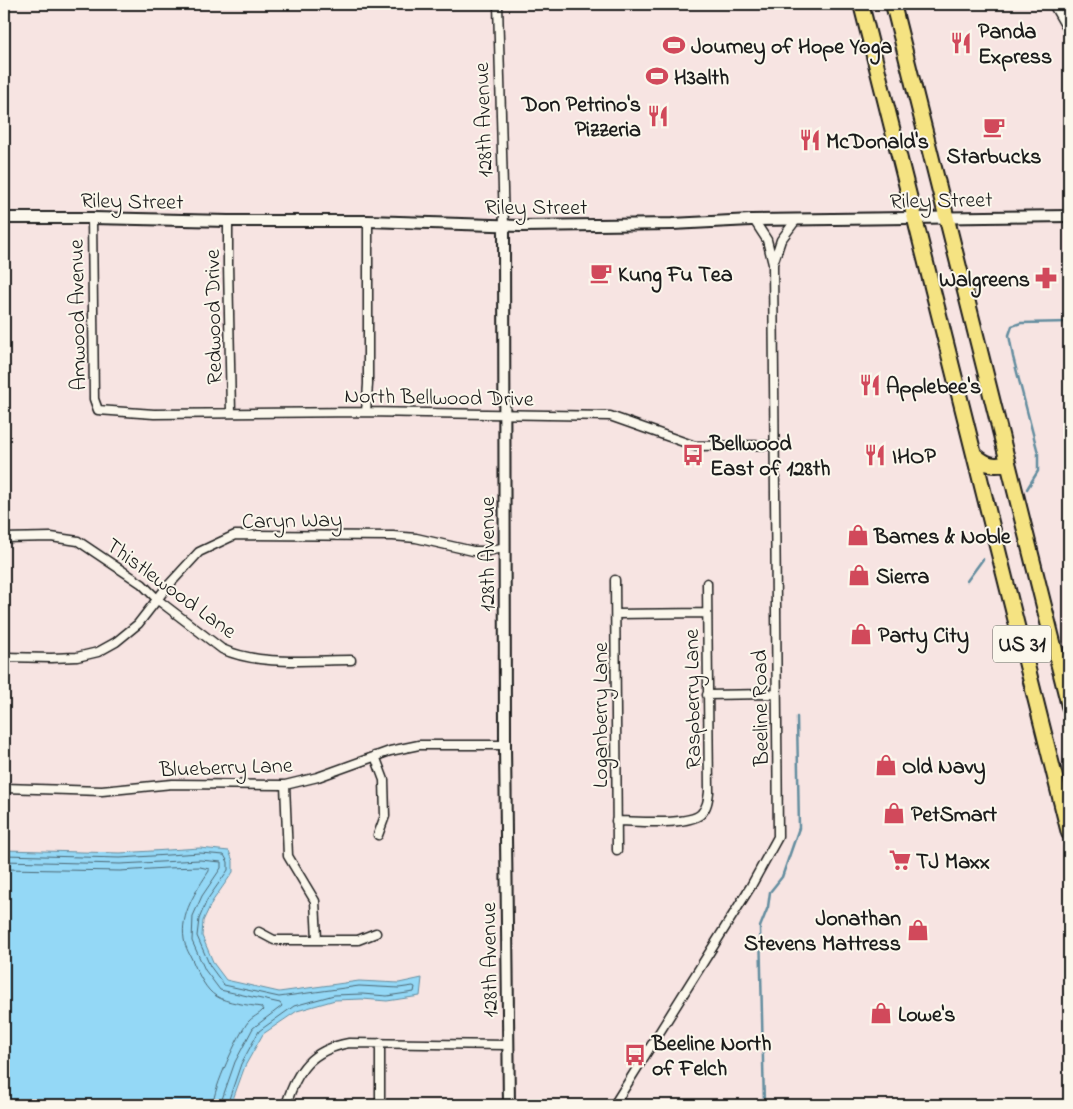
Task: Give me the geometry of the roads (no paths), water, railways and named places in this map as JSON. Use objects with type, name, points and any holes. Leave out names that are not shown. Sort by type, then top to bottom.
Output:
[{"type":"highway","name":"US 31","points":[[861,4],[1069,833]]},
{"type":"highway","name":"US 31","points":[[893,4],[1069,706]]},
{"type":"highway","points":[[974,455],[986,464],[998,466],[1008,463]]},
{"type":"main road","name":"Riley Street","points":[[4,218],[368,221],[504,226],[672,224],[754,220],[1069,216]]},
{"type":"main road","name":"128th Avenue","points":[[504,226],[505,745],[509,1105]]},
{"type":"street","name":"128th Avenue","points":[[498,4],[504,226]]},
{"type":"street","points":[[1053,4],[1065,25],[1069,28]]},
{"type":"street","name":"Amwood Avenue","points":[[92,218],[94,399],[98,410]]},
{"type":"street","name":"Beeline Road","points":[[614,1105],[751,886],[778,837],[773,264],[767,240],[754,220]]},
{"type":"street","name":"Beeline Road","points":[[773,264],[781,240],[796,220]]},
{"type":"street","name":"Redwood Drive","points":[[228,221],[231,412]]},
{"type":"street","points":[[366,412],[368,384],[368,221]]},
{"type":"street","name":"North Bellwood Drive","points":[[98,410],[154,414],[366,412],[610,416],[695,446],[774,445]]},
{"type":"street","name":"Caryn Way","points":[[4,657],[77,657],[98,652],[116,642],[138,624],[166,588],[199,552],[235,535],[393,536],[416,538],[473,551],[505,547]]},
{"type":"street","name":"Thistlewood Lane","points":[[4,538],[51,537],[78,541],[142,584],[158,600],[222,649],[234,654],[278,659],[351,660]]},
{"type":"street","name":"Loganberry Lane","points":[[614,580],[616,614],[617,850]]},
{"type":"street","name":"Raspberry Lane","points":[[616,821],[681,822],[697,818],[707,806],[709,792],[707,583]]},
{"type":"street","points":[[616,614],[707,613]]},
{"type":"street","points":[[708,695],[776,694]]},
{"type":"street","name":"Blueberry Lane","points":[[4,788],[102,792],[172,784],[285,785],[318,777],[390,750],[419,745],[505,745]]},
{"type":"street","points":[[375,756],[384,780],[385,816],[378,835]]},
{"type":"street","points":[[285,785],[288,856],[315,901],[317,939]]},
{"type":"street","points":[[259,932],[274,940],[358,940],[376,932]]},
{"type":"street","points":[[286,1105],[295,1079],[308,1062],[329,1048],[344,1044],[380,1043],[508,1044]]},
{"type":"street","points":[[380,1043],[380,1105]]},
{"type":"water","points":[[200,848],[229,851],[233,861],[233,872],[212,902],[203,921],[202,936],[214,964],[226,980],[279,992],[359,981],[399,983],[422,978],[420,996],[387,1001],[362,999],[335,1000],[297,1011],[263,1034],[245,1066],[230,1105],[127,1105],[118,1103],[95,1105],[4,1105],[4,850],[120,853]]},
{"type":"waterway","points":[[1027,489],[1038,471],[1038,453],[1009,335],[1012,326],[1021,323],[1069,322]]},
{"type":"waterway","points":[[967,581],[983,559]]},
{"type":"waterway","points":[[764,1105],[760,927],[768,907],[770,892],[782,877],[799,828],[797,717]]},
{"type":"place","name":"Panda Express","points":[[961,43]]},
{"type":"place","name":"Journey of Hope Yoga","points":[[674,45]]},
{"type":"place","name":"H3alth","points":[[657,76]]},
{"type":"place","name":"Don Petrino's Pizzeria","points":[[658,116]]},
{"type":"place","name":"Starbucks","points":[[994,127]]},
{"type":"place","name":"McDonald's","points":[[810,140]]},
{"type":"place","name":"Kung Fu Tea","points":[[601,273]]},
{"type":"place","name":"Walgreens","points":[[1046,278]]},
{"type":"place","name":"Applebee's","points":[[870,385]]},
{"type":"place","name":"Bellwood East of 128th","points":[[693,455]]},
{"type":"place","name":"IHOP","points":[[875,455]]},
{"type":"place","name":"Barnes & Noble","points":[[858,535]]},
{"type":"place","name":"Sierra","points":[[859,575]]},
{"type":"place","name":"Party City","points":[[861,634]]},
{"type":"place","name":"Old Navy","points":[[886,765]]},
{"type":"place","name":"PetSmart","points":[[894,813]]},
{"type":"place","name":"TJ Maxx","points":[[900,860]]},
{"type":"place","name":"Jonathan Stevens Mattress","points":[[918,930]]},
{"type":"place","name":"Lowe's","points":[[881,1013]]},
{"type":"place","name":"Beeline North of Felch","points":[[635,1055]]}]
